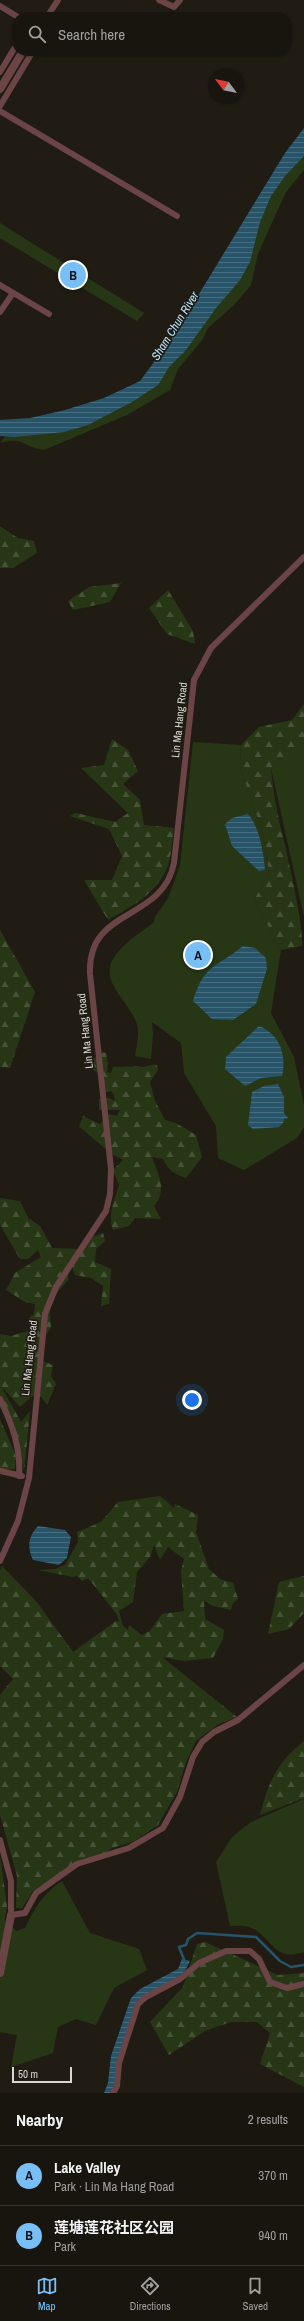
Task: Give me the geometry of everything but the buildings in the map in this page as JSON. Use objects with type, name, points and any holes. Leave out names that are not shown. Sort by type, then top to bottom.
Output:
[{"type":"street","points":[[50,12],[58,0]]},
{"type":"street","points":[[159,0],[174,7],[180,0]]},
{"type":"street","points":[[0,6],[12,13]]},
{"type":"street","points":[[0,72],[12,52]]},
{"type":"street","points":[[0,89],[20,56]]},
{"type":"street","points":[[0,106],[30,56]]},
{"type":"street","points":[[0,111],[177,216]]},
{"type":"street","points":[[0,285],[49,314]]},
{"type":"street","points":[[0,312],[13,293]]},
{"type":"street","name":"Lin Ma Hang Road","points":[[0,1561],[18,1521],[29,1478],[45,1314],[56,1286],[103,1216],[111,1189],[111,1169],[90,974],[92,951],[98,938],[107,928],[153,899],[163,890],[170,878],[174,863],[194,680],[199,668],[211,648],[304,557]]},
{"type":"street","points":[[0,1399],[14,1430],[20,1464],[19,1476]]},
{"type":"street","points":[[0,1471],[29,1478]]},
{"type":"street","points":[[11,1914],[25,1913],[36,1893],[77,1864],[130,1848],[163,1828],[180,1797],[193,1757],[202,1742],[214,1732],[238,1720],[304,1665]]},
{"type":"street","points":[[0,1840],[11,1881],[11,1914],[0,1973]]},
{"type":"street","points":[[113,2093],[117,2086],[119,2064],[138,2004],[146,1997],[180,1979],[192,1967],[226,1951],[250,1951],[259,1959],[270,1982],[286,1988],[304,1984]]},
{"type":"green space","points":[[304,147],[304,170],[286,192],[274,218],[258,254],[251,285],[234,305],[208,328],[203,339],[178,369],[170,390],[127,415],[44,450],[14,441],[0,443],[10,429],[132,395],[164,364],[283,165]]},
{"type":"green space","points":[[0,223],[144,313],[137,321],[0,238]]},
{"type":"green space","points":[[0,526],[18,538],[34,541],[37,553],[13,568],[0,568]]},
{"type":"green space","points":[[121,583],[110,602],[73,610],[68,601],[89,587]]},
{"type":"green space","points":[[168,590],[193,631],[195,644],[167,634],[149,608]]},
{"type":"green space","points":[[304,704],[304,743],[271,768],[276,805],[296,895],[302,937],[302,946],[281,950],[254,900],[269,873],[263,834],[240,767],[241,745],[259,727],[292,720]]},
{"type":"green space","points":[[112,739],[128,750],[138,771],[123,784],[140,800],[144,825],[174,828],[169,862],[160,881],[145,897],[108,920],[84,880],[112,880],[122,856],[109,829],[70,816],[76,813],[115,822],[128,813],[81,768],[104,765]]},
{"type":"green space","points":[[193,742],[241,745],[240,767],[263,834],[269,873],[254,900],[281,950],[271,1013],[294,1057],[304,1105],[304,1127],[297,1138],[244,1170],[218,1158],[216,1126],[184,1073],[181,1043],[152,1022],[153,1033],[151,1059],[135,1056],[138,1029],[135,1019],[112,982],[110,972],[111,963],[118,952],[154,922],[155,917],[168,898],[180,866]]},
{"type":"green space","points":[[298,743],[304,744],[304,917],[271,768]]},
{"type":"green space","points":[[0,930],[35,992],[10,1068],[0,1067]]},
{"type":"green space","points":[[97,1051],[106,1053],[108,1064],[107,1072],[111,1073],[113,1067],[142,1067],[157,1065],[158,1070],[150,1082],[155,1101],[165,1120],[176,1123],[196,1135],[202,1157],[186,1178],[172,1172],[163,1159],[152,1157],[159,1176],[161,1188],[158,1200],[154,1206],[161,1219],[135,1218],[129,1226],[113,1230],[111,1224],[111,1213],[119,1185],[113,1170],[123,1160],[111,1153],[79,1127],[83,1116],[100,1124],[109,1114],[117,1116],[120,1110],[99,1110],[99,1099],[109,1098],[115,1101],[114,1095],[111,1091],[100,1094],[101,1074],[93,1070],[88,1060],[97,1057]]},
{"type":"green space","points":[[0,1198],[20,1201],[28,1218],[40,1226],[52,1248],[80,1249],[89,1238],[103,1233],[105,1241],[96,1249],[95,1262],[111,1269],[109,1304],[101,1306],[103,1286],[91,1278],[75,1275],[69,1260],[68,1280],[49,1302],[51,1327],[43,1340],[42,1361],[53,1365],[51,1376],[56,1384],[47,1405],[39,1394],[31,1397],[20,1407],[1,1386],[21,1422],[30,1411],[24,1472],[21,1455],[0,1406],[0,1334],[11,1336],[31,1330],[28,1319],[34,1314],[35,1304],[25,1302],[6,1290],[15,1273],[41,1257],[38,1250],[28,1259],[20,1259],[0,1225]]},
{"type":"green space","points":[[0,1419],[16,1456],[15,1469],[0,1470]]},
{"type":"green space","points":[[160,1496],[174,1508],[175,1504],[198,1515],[196,1532],[209,1569],[220,1579],[233,1583],[238,1599],[233,1603],[231,1610],[213,1606],[204,1601],[205,1619],[224,1630],[223,1639],[213,1658],[184,1661],[162,1657],[237,1717],[217,1725],[196,1741],[186,1762],[177,1792],[158,1825],[133,1842],[112,1848],[103,1855],[82,1859],[33,1891],[22,1908],[16,1908],[17,1876],[0,1815],[0,1695],[13,1679],[0,1666],[0,1571],[2,1566],[36,1601],[73,1652],[116,1621],[119,1621],[116,1613],[88,1578],[82,1581],[77,1576],[73,1577],[38,1570],[55,1569],[65,1565],[78,1542],[77,1532],[101,1522],[118,1502]],"holes":[[[154,1545],[160,1560],[168,1547],[184,1559],[181,1571],[184,1611],[162,1614],[150,1631],[142,1635],[129,1625],[128,1630],[123,1626],[119,1611],[133,1602],[137,1572],[150,1557]]]},
{"type":"green space","points":[[304,1576],[304,1613],[289,1629],[268,1634],[279,1582]]},
{"type":"green space","points":[[304,1741],[304,1798],[260,1815],[270,1783],[275,1774],[294,1749]]},
{"type":"green space","points":[[304,1799],[304,1952],[286,1954],[274,1948],[265,1937],[252,1928],[244,1926],[230,1926],[216,1862],[232,1837],[251,1822]]},
{"type":"green space","points":[[0,1855],[7,1907],[4,1922],[0,1915]]},
{"type":"green space","points":[[62,1881],[90,1933],[139,1949],[147,1970],[114,1988],[96,2025],[76,2019],[58,2027],[53,2053],[11,2067],[17,2035],[0,2032],[0,1915],[16,1931],[25,1928],[44,1896]]},
{"type":"green space","points":[[205,1942],[278,1975],[304,1973],[304,2087],[260,2064],[270,2033],[257,2022],[231,2022],[205,2031],[169,2055],[150,2022],[183,1987],[197,1944]]},
{"type":"water","points":[[304,128],[304,156],[285,176],[271,196],[260,222],[250,262],[240,280],[216,308],[186,350],[169,367],[158,385],[132,402],[88,425],[64,432],[14,437],[0,436],[0,420],[30,418],[65,410],[104,398],[140,381],[174,335],[285,153]]},
{"type":"water","points":[[248,814],[258,833],[265,870],[259,871],[232,846],[225,824],[232,818]]},
{"type":"water","points":[[243,946],[255,948],[266,958],[267,969],[256,1004],[233,1020],[212,1019],[193,1001],[197,989],[212,968]]},
{"type":"water","points":[[259,1026],[272,1034],[280,1046],[283,1061],[282,1076],[261,1078],[245,1086],[225,1069],[226,1057]]},
{"type":"water","points":[[278,1084],[284,1097],[284,1113],[288,1118],[284,1119],[283,1123],[279,1127],[253,1129],[248,1125],[252,1092],[264,1086]]},
{"type":"water","points":[[38,1526],[65,1530],[71,1537],[67,1558],[59,1565],[33,1560],[29,1546],[30,1538]]},
{"type":"water","points":[[182,1959],[190,1961],[185,1971],[178,1977],[138,2000],[112,2093],[104,2093],[108,2083],[111,2056],[131,1998],[140,1989],[178,1969]]},
{"type":"waterway","points":[[185,1962],[179,1947],[186,1945],[188,1939],[197,1933],[256,1937],[280,1961],[291,1967],[304,1965]]},
{"type":"place","name":"莲塘莲花社区公园","points":[[73,275]]},
{"type":"place","name":"Lake Valley","points":[[198,955]]},
{"type":"water label","name":"Sham Chun River","points":[[175,326]]}]
